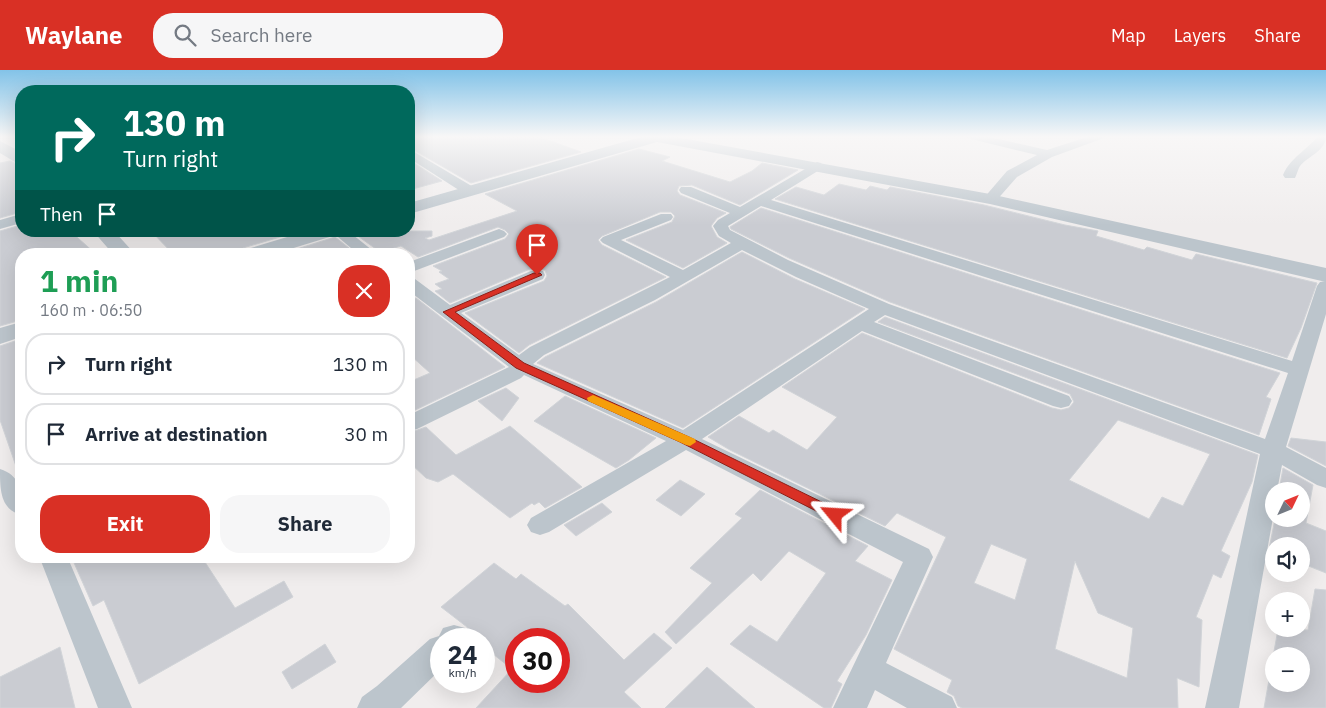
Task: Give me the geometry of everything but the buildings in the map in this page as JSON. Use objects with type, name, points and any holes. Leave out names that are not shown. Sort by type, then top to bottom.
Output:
[{"type":"street","points":[[430,166],[470,191]]},
{"type":"street","points":[[415,207],[554,166]]},
{"type":"street","points":[[1326,275],[990,199],[817,166],[720,226],[724,233],[742,244],[794,270],[883,308],[1273,450],[1326,479]]},
{"type":"street","points":[[990,199],[1012,174],[1027,166]]},
{"type":"street","points":[[1290,175],[1294,166]]},
{"type":"street","points":[[686,190],[740,212]]},
{"type":"street","points":[[760,201],[1300,370]]},
{"type":"street","points":[[666,217],[608,240],[682,276]]},
{"type":"street","points":[[0,225],[15,220]]},
{"type":"street","points":[[415,266],[499,234]]},
{"type":"street","points":[[109,237],[119,248]]},
{"type":"street","points":[[272,248],[309,237]]},
{"type":"street","points":[[346,237],[361,248]]},
{"type":"street","points":[[415,421],[514,374],[528,357],[538,351],[650,296],[682,276],[742,244]]},
{"type":"street","points":[[448,312],[537,275]]},
{"type":"street","points":[[1222,708],[1273,450],[1326,286]]},
{"type":"street","points":[[415,287],[520,366],[685,440],[919,557],[850,708]]},
{"type":"street","points":[[540,525],[685,440],[883,308]]},
{"type":"street","points":[[859,323],[1061,401]]},
{"type":"street","points":[[0,337],[15,331]]},
{"type":"street","points":[[0,478],[15,498]]},
{"type":"street","points":[[56,563],[115,708]]},
{"type":"street","points":[[374,708],[389,698],[430,660]]},
{"type":"street","points":[[868,670],[940,708]]},
{"type":"slow traffic","points":[[593,398],[690,442]]},
{"type":"route","points":[[537,275],[448,312],[520,366],[685,440],[835,515]]}]
